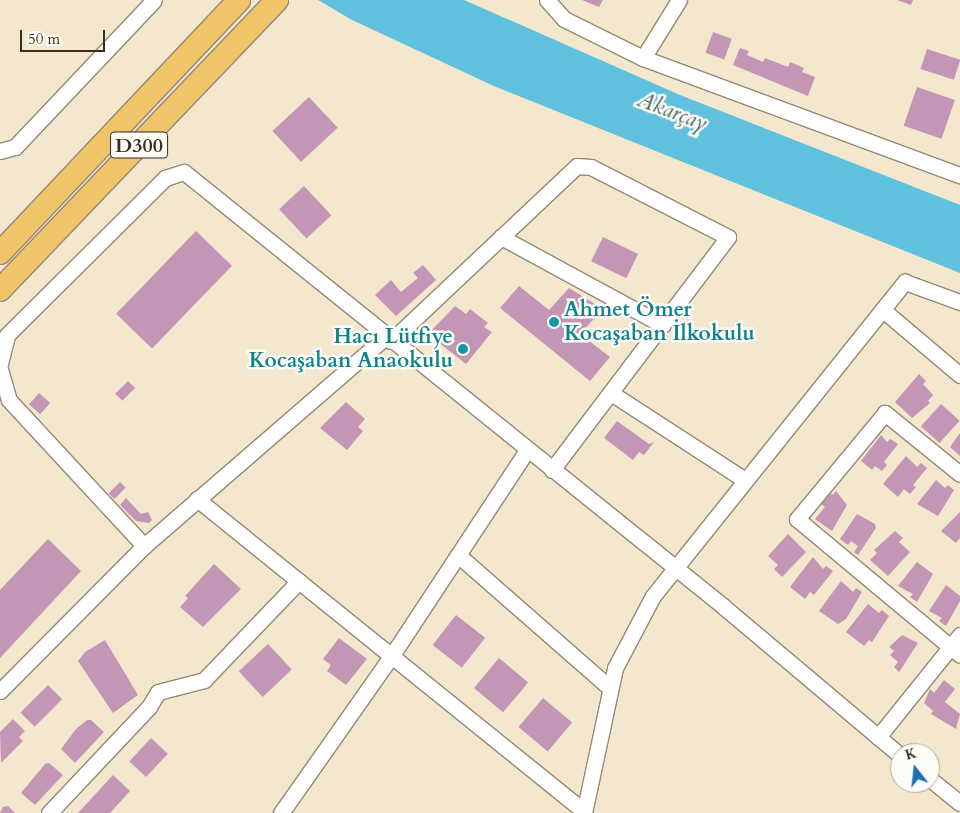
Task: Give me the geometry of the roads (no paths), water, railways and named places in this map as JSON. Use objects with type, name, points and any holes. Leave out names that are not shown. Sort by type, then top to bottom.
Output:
[{"type":"highway","name":"D300","points":[[0,253],[240,0]]},
{"type":"highway","name":"D300","points":[[0,290],[277,0]]},
{"type":"street","points":[[0,151],[14,147],[154,0]]},
{"type":"street","points":[[547,0],[564,19],[643,58],[960,175]]},
{"type":"street","points":[[643,58],[679,0]]},
{"type":"street","points":[[0,691],[144,546],[197,499],[388,339],[573,169],[584,165],[728,237],[552,470]]},
{"type":"street","points":[[0,364],[7,335],[166,178],[184,172],[388,339],[674,568],[890,746]]},
{"type":"street","points":[[501,237],[663,325]]},
{"type":"street","points":[[197,499],[584,812],[615,668],[653,596],[905,282],[960,302]]},
{"type":"street","points":[[883,310],[960,375]]},
{"type":"street","points":[[0,369],[9,400],[144,546]]},
{"type":"street","points":[[611,393],[745,480]]},
{"type":"street","points":[[955,652],[797,519],[885,413],[960,474]]},
{"type":"street","points":[[281,813],[392,655],[527,450]]},
{"type":"street","points":[[458,555],[610,688]]},
{"type":"street","points":[[50,813],[148,707],[158,692],[204,680],[299,581]]},
{"type":"street","points":[[878,736],[955,652],[960,635]]},
{"type":"street","points":[[940,787],[960,803]]},
{"type":"water","name":"Akarçay","points":[[318,0],[464,0],[680,95],[960,205],[960,273],[496,87],[352,20]]},
{"type":"place","name":"Ahmet Ömer Kocaşaban İlkokulu","points":[[554,322]]},
{"type":"place","name":"Hacı Lütfiye Kocaşaban Anaokulu","points":[[463,349]]}]
